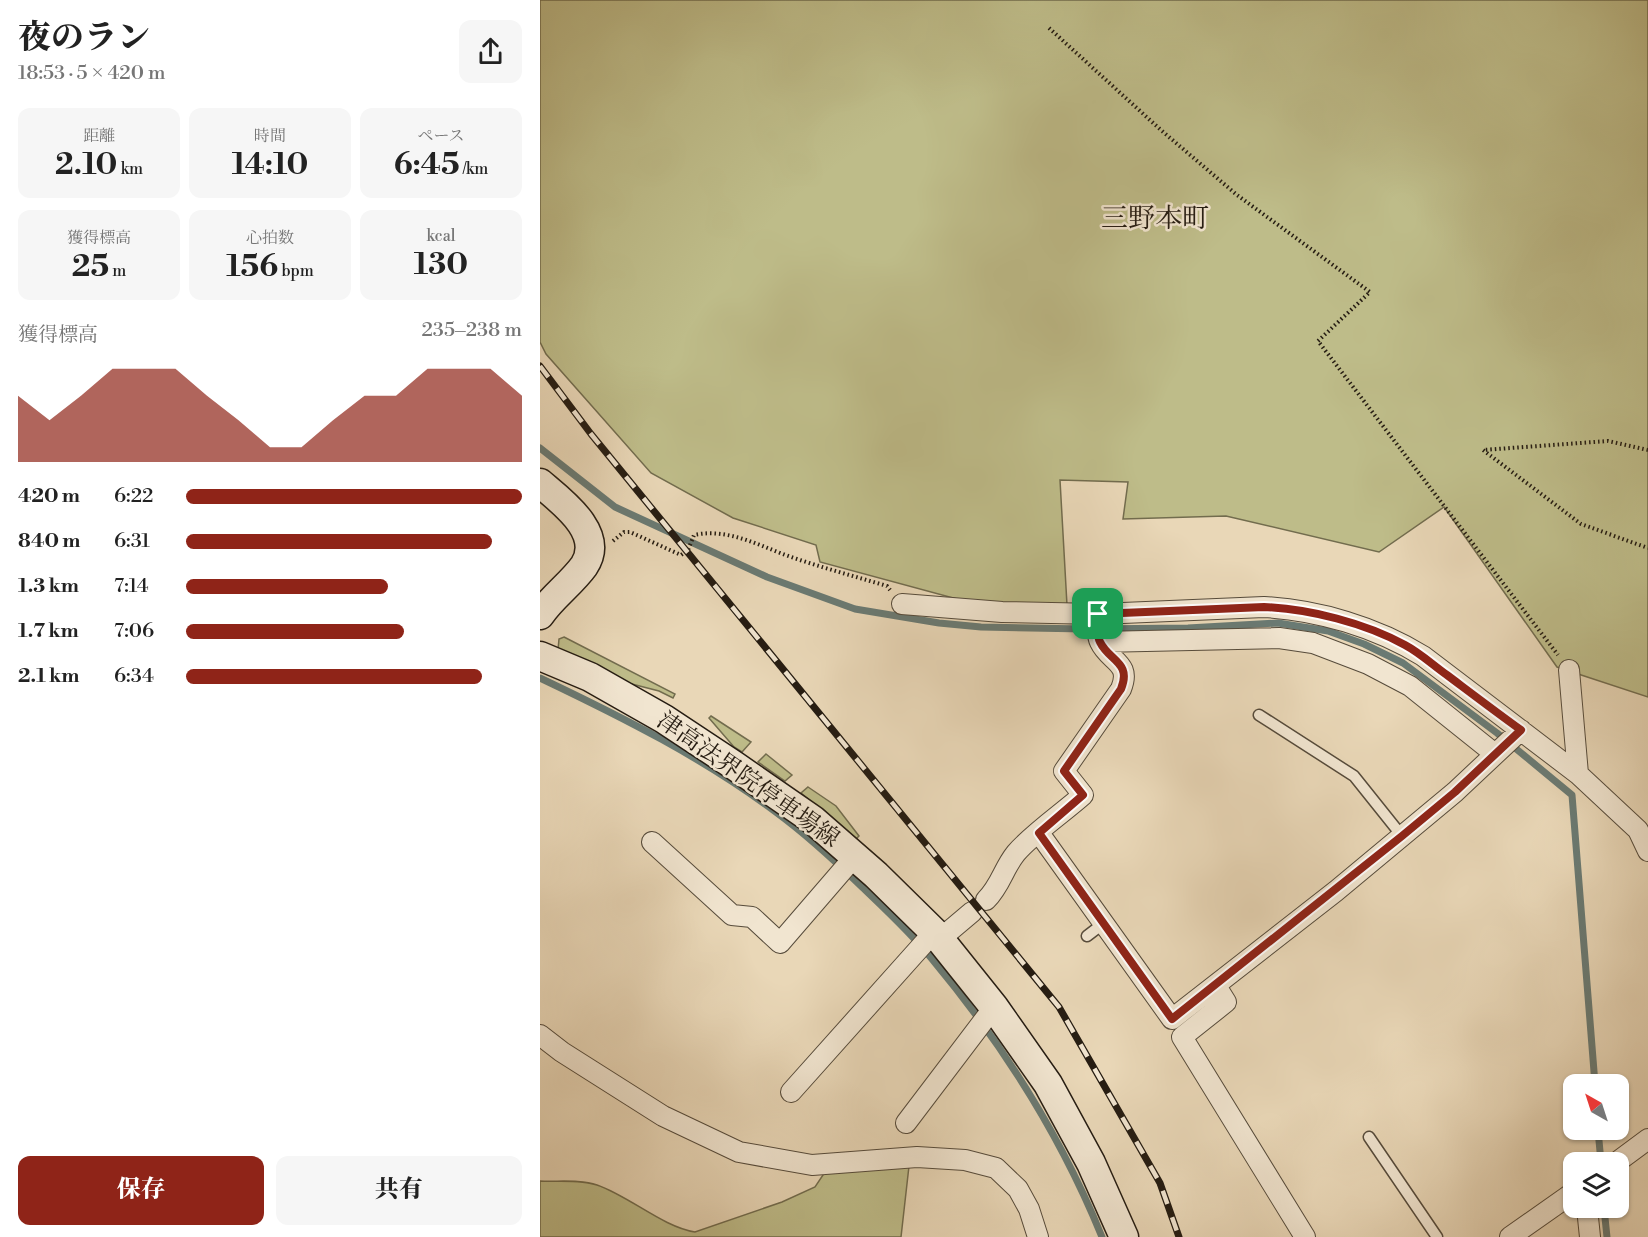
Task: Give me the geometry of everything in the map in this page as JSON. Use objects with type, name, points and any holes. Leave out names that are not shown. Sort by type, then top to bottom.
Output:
[{"type":"main road","points":[[540,483],[578,517],[590,542],[589,555],[584,565],[540,615]]},
{"type":"main road","name":"津高法界院停車場線","points":[[540,657],[590,677],[664,719],[813,820],[848,865],[929,941],[986,1017],[1048,1084],[1091,1163],[1124,1237]]},
{"type":"street","points":[[903,604],[1002,612],[1098,615],[1221,611],[1264,607],[1291,608],[1320,615],[1405,645],[1423,656],[1518,732],[1578,774],[1638,830],[1648,850]]},
{"type":"street","points":[[1221,611],[1222,639]]},
{"type":"street","points":[[790,1092],[929,941],[979,906],[997,889],[1005,869],[1018,851],[1083,795],[1064,771],[1121,689],[1125,679],[1124,670],[1099,641],[1098,615]]},
{"type":"street","points":[[1368,662],[1380,637]]},
{"type":"street","points":[[1099,641],[1296,639],[1313,643],[1368,662],[1410,686],[1497,753]]},
{"type":"street","points":[[1569,670],[1578,774]]},
{"type":"street","points":[[1039,833],[1172,1019],[1402,836],[1455,792],[1518,732]]},
{"type":"street","points":[[652,843],[732,915],[752,917],[780,943],[848,865]]},
{"type":"street","points":[[1216,986],[1226,1002],[1182,1037],[1305,1237]]},
{"type":"street","points":[[906,1123],[986,1017]]},
{"type":"street","points":[[540,1035],[663,1116],[739,1152],[812,1165],[917,1157],[965,1160],[996,1168],[1018,1189],[1029,1209],[1038,1237]]},
{"type":"street","points":[[1629,1153],[1648,1139]]},
{"type":"street","points":[[1510,1237],[1563,1200]]},
{"type":"street","points":[[1588,1218],[1590,1237]]},
{"type":"lane","points":[[1259,715],[1354,776],[1402,836]]},
{"type":"lane","points":[[1087,936],[1104,923]]},
{"type":"lane","points":[[1369,1137],[1437,1237]]},
{"type":"path","points":[[1049,28],[1162,131],[1237,195],[1370,291],[1318,341],[1569,670]]},
{"type":"path","points":[[1648,450],[1608,441],[1483,450],[1581,524],[1648,548]]},
{"type":"path","points":[[589,555],[624,532],[630,532],[681,555],[688,550],[694,535],[731,535],[797,559],[887,586],[903,604]]},
{"type":"shaded area","points":[[540,0],[1648,0],[1648,697],[1557,667],[1444,507],[1379,552],[1226,516],[1123,519],[1128,482],[1060,480],[1067,605],[968,602],[820,562],[816,545],[733,518],[651,473],[546,354],[540,342]]},
{"type":"shaded area","points":[[564,637],[675,694],[673,698],[659,691],[624,682],[558,650],[559,639]]},
{"type":"shaded area","points":[[711,716],[751,742],[742,752],[734,747],[709,718]]},
{"type":"shaded area","points":[[766,754],[792,775],[785,781],[758,762]]},
{"type":"shaded area","points":[[808,787],[836,806],[859,836],[856,839],[801,793]]},
{"type":"shaded area","points":[[909,1166],[901,1237],[540,1237],[540,1181],[576,1181],[597,1185],[658,1218],[695,1232],[782,1202],[815,1187],[825,1172]]},
{"type":"waterway","points":[[540,448],[615,507],[767,577],[855,609],[939,623],[981,627],[1188,628],[1278,623],[1328,631],[1364,644],[1403,663],[1497,733],[1572,795],[1594,1074]]},
{"type":"waterway","points":[[540,678],[692,756],[749,793],[810,839],[898,922],[924,949],[958,991],[1006,1057],[1049,1127],[1102,1237]]},
{"type":"waterway","points":[[1599,1140],[1600,1152]]},
{"type":"waterway","points":[[1605,1218],[1607,1237]]},
{"type":"railway","points":[[540,366],[591,434],[1059,1007],[1160,1183],[1179,1237]]},
{"type":"district","name":"三野本町","points":[[1155,219]]},
{"type":"route","points":[[1264,607],[1291,608],[1320,615],[1405,645],[1521,730],[1455,792],[1336,891],[1172,1019],[1039,833],[1083,795],[1064,771],[1121,689],[1125,679],[1124,670],[1100,642],[1098,614],[1264,607]]}]
